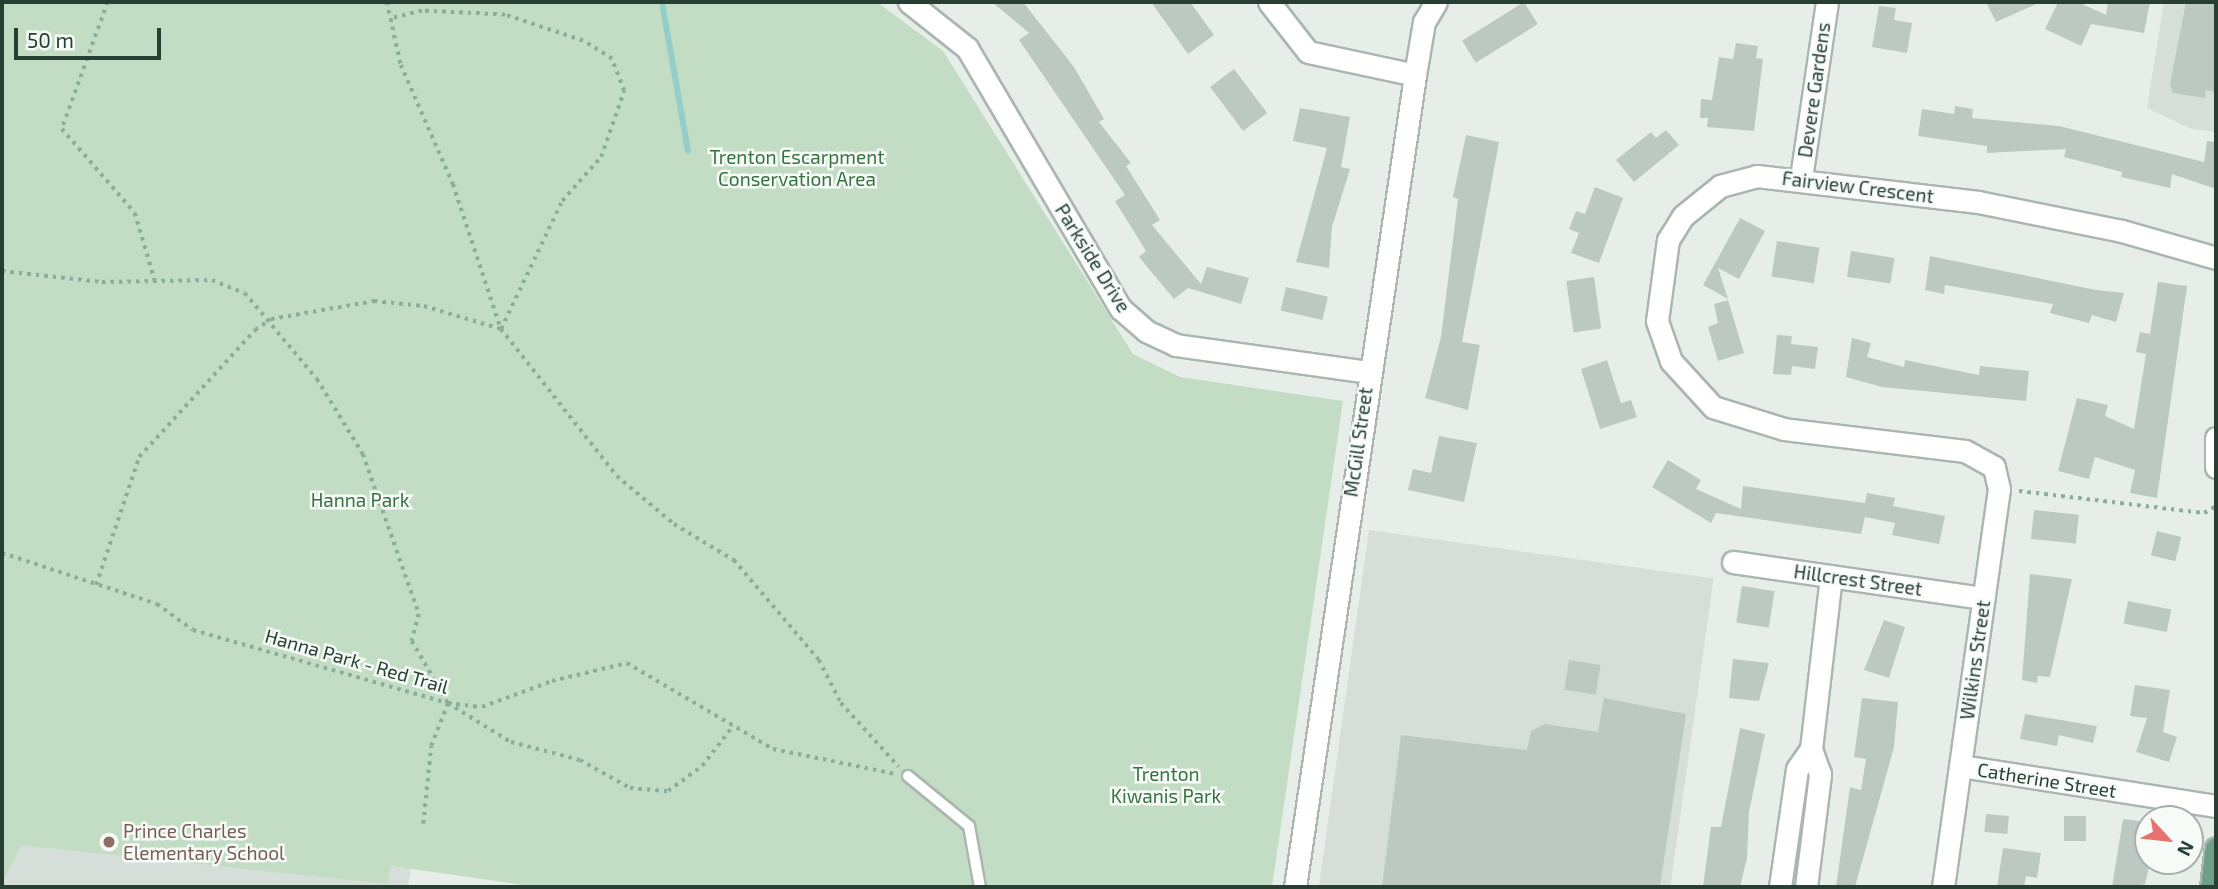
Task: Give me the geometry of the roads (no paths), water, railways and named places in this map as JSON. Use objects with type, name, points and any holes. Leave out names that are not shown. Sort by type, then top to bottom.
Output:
[{"type":"main road","points":[[2211,887],[2216,848]]},
{"type":"street","name":"Parkside Drive","points":[[909,2],[967,48],[1121,309],[1146,331],[1176,345],[1368,372]]},
{"type":"street","points":[[1269,2],[1308,52],[1415,75]]},
{"type":"street","name":"McGill Street","points":[[1296,887],[1368,372],[1423,22],[1436,2]]},
{"type":"street","name":"Devere Gardens","points":[[1801,178],[1827,2]]},
{"type":"street","name":"Fairview Crescent","points":[[1999,489],[1994,467],[1965,451],[1749,420],[1713,407],[1671,361],[1657,321],[1658,283],[1668,240],[1683,216],[1720,186],[1757,176],[1801,178],[1991,205],[2122,231],[2216,258]]},
{"type":"street","points":[[2216,438],[2216,467]]},
{"type":"street","name":"Wilkins Street","points":[[1943,887],[1999,489]]},
{"type":"street","name":"Hillcrest Street","points":[[1733,562],[1983,598]]},
{"type":"street","points":[[1806,887],[1820,774],[1811,749],[1831,576]]},
{"type":"street","points":[[1780,887],[1797,769],[1811,749]]},
{"type":"street","name":"Catherine Street","points":[[1961,766],[2216,806]]},
{"type":"lane","points":[[908,776],[969,826],[980,887]]},
{"type":"waterway","points":[[662,2],[688,151]]},
{"type":"place","name":"Prince Charles Elementary School","points":[[109,842]]},
{"type":"park label","name":"Trenton Escarpment Conservation Area","points":[[797,168]]},
{"type":"park label","name":"Hanna Park","points":[[360,500]]},
{"type":"park label","name":"Trenton Kiwanis Park","points":[[1166,785]]}]
